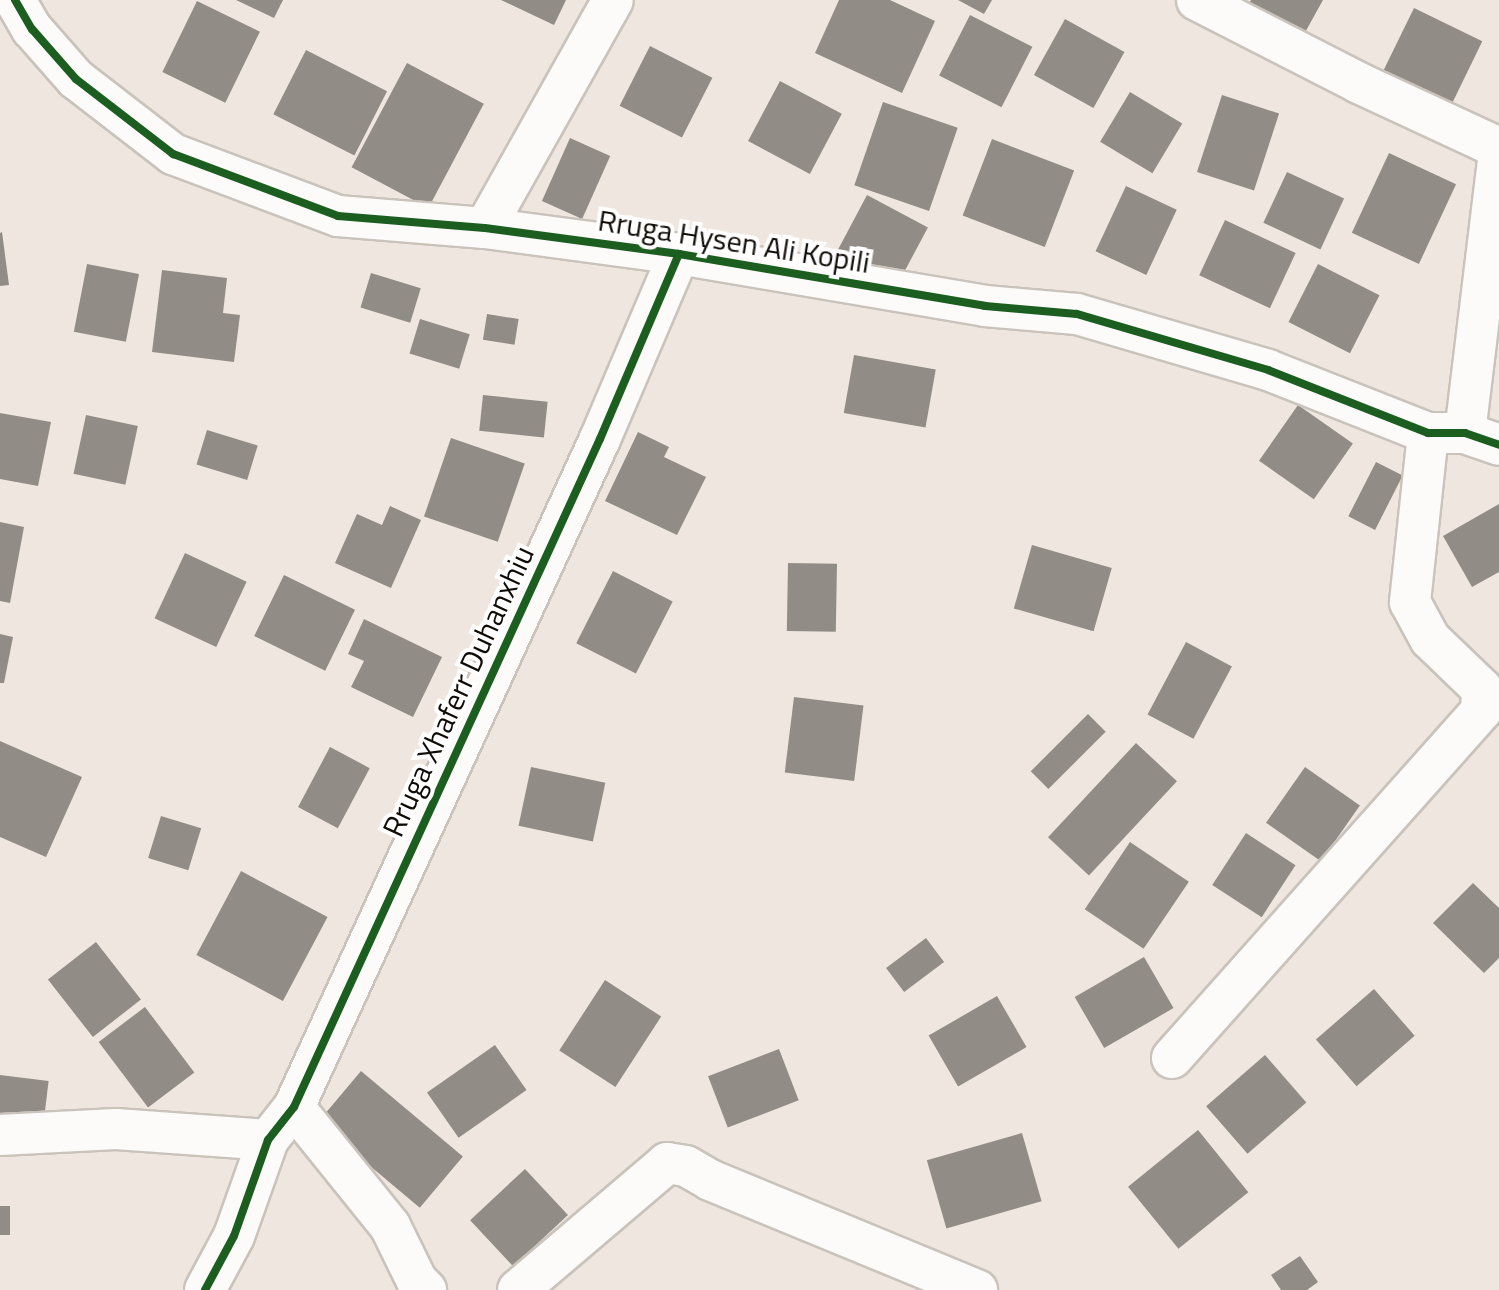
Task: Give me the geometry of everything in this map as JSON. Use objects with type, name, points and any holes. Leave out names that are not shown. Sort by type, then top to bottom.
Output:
[{"type":"street","name":"Rruga Hysen Ali Kopili","points":[[15,0],[32,29],[76,79],[173,154],[338,216],[485,228],[679,254],[985,306],[1077,314],[1268,370],[1464,437]]},
{"type":"street","points":[[485,228],[613,0]]},
{"type":"street","points":[[1172,1058],[1481,711],[1482,689],[1430,639],[1410,602],[1464,437],[1499,150],[1197,0]]},
{"type":"street","name":"Rruga Xhaferr Duhanxhiu","points":[[205,1290],[234,1236],[268,1140],[294,1107],[600,439],[679,254]]},
{"type":"street","points":[[294,1107],[390,1226],[417,1281],[426,1290]]},
{"type":"street","points":[[0,1135],[116,1129],[268,1140]]},
{"type":"street","points":[[518,1290],[667,1163],[686,1166],[710,1180],[977,1290]]},
{"type":"building","points":[[236,0],[283,0],[274,18]]},
{"type":"building","points":[[501,0],[566,0],[554,25]]},
{"type":"building","points":[[839,0],[890,0],[935,21],[902,93],[815,53]]},
{"type":"building","points":[[958,0],[992,0],[984,14]]},
{"type":"building","points":[[1251,0],[1323,0],[1303,36],[1248,6]]},
{"type":"building","points":[[197,1],[260,32],[225,103],[162,72]]},
{"type":"building","points":[[1414,8],[1482,41],[1450,107],[1382,74]]},
{"type":"building","points":[[970,15],[1032,47],[1001,107],[939,76]]},
{"type":"building","points":[[1065,19],[1124,52],[1093,108],[1034,75]]},
{"type":"building","points":[[650,46],[712,78],[682,137],[620,106]]},
{"type":"building","points":[[306,50],[387,91],[354,155],[273,114]]},
{"type":"building","points":[[407,63],[484,104],[428,208],[352,167]]},
{"type":"building","points":[[780,81],[842,114],[810,174],[748,141]]},
{"type":"building","points":[[1130,92],[1182,123],[1152,173],[1100,142]]},
{"type":"building","points":[[1222,95],[1279,114],[1254,191],[1197,172]]},
{"type":"building","points":[[883,102],[958,128],[929,211],[854,185]]},
{"type":"building","points":[[570,138],[610,156],[582,219],[542,201]]},
{"type":"building","points":[[992,139],[1074,171],[1045,247],[963,216]]},
{"type":"building","points":[[1389,153],[1456,184],[1419,264],[1352,233]]},
{"type":"building","points":[[1287,172],[1344,199],[1320,249],[1263,223]]},
{"type":"building","points":[[1126,186],[1177,210],[1146,275],[1096,251]]},
{"type":"building","points":[[867,195],[928,227],[896,287],[836,254]]},
{"type":"building","points":[[1225,220],[1296,253],[1270,308],[1199,275]]},
{"type":"building","points":[[0,233],[9,285],[0,286]]},
{"type":"building","points":[[87,264],[139,274],[126,342],[74,332]]},
{"type":"building","points":[[1318,264],[1379,295],[1350,353],[1288,322]]},
{"type":"building","points":[[162,270],[227,278],[223,313],[240,315],[234,362],[152,352]]},
{"type":"building","points":[[371,273],[421,288],[410,323],[360,307]]},
{"type":"building","points":[[487,314],[519,319],[515,345],[483,340]]},
{"type":"building","points":[[420,319],[470,334],[459,369],[409,353]]},
{"type":"building","points":[[854,355],[936,369],[925,428],[844,413]]},
{"type":"building","points":[[483,395],[548,402],[544,438],[479,431]]},
{"type":"building","points":[[1298,405],[1353,443],[1314,499],[1259,461]]},
{"type":"building","points":[[0,413],[51,422],[38,486],[0,479]]},
{"type":"building","points":[[86,415],[138,426],[125,485],[74,474]]},
{"type":"building","points":[[207,430],[258,445],[247,480],[196,464]]},
{"type":"building","points":[[638,432],[669,447],[664,457],[706,477],[677,535],[605,501]]},
{"type":"building","points":[[451,438],[525,463],[498,542],[424,516]]},
{"type":"building","points":[[1376,462],[1403,476],[1375,530],[1348,516]]},
{"type":"building","points":[[1499,504],[1499,572],[1472,587],[1443,536]]},
{"type":"building","points":[[390,506],[421,520],[391,588],[335,563],[357,514],[382,525]]},
{"type":"building","points":[[0,522],[24,527],[10,603],[0,601]]},
{"type":"building","points":[[1032,545],[1112,568],[1094,631],[1014,608]]},
{"type":"building","points":[[185,553],[247,582],[216,647],[155,618]]},
{"type":"building","points":[[788,563],[837,564],[836,632],[787,631]]},
{"type":"building","points":[[613,571],[673,601],[636,674],[576,643]]},
{"type":"building","points":[[284,575],[355,610],[325,671],[254,636]]},
{"type":"building","points":[[364,619],[442,657],[413,717],[351,687],[364,661],[348,654]]},
{"type":"building","points":[[0,634],[13,637],[4,683],[0,683]]},
{"type":"building","points":[[1186,642],[1232,666],[1193,739],[1148,714]]},
{"type":"building","points":[[794,697],[863,706],[854,781],[785,772]]},
{"type":"building","points":[[1088,714],[1106,732],[1048,789],[1031,771]]},
{"type":"building","points":[[0,741],[82,777],[46,857],[0,837]]},
{"type":"building","points":[[1136,743],[1177,781],[1089,876],[1048,837]]},
{"type":"building","points":[[330,747],[370,768],[338,828],[298,807]]},
{"type":"building","points":[[531,767],[605,783],[593,841],[519,826]]},
{"type":"building","points":[[1305,767],[1360,805],[1321,861],[1266,823]]},
{"type":"building","points":[[161,816],[201,828],[188,870],[148,858]]},
{"type":"building","points":[[1246,833],[1295,865],[1262,917],[1212,885]]},
{"type":"building","points":[[1130,842],[1189,882],[1144,949],[1085,909]]},
{"type":"building","points":[[241,871],[328,917],[283,1001],[196,955]]},
{"type":"building","points":[[1473,883],[1499,908],[1499,958],[1484,973],[1433,923]]},
{"type":"building","points":[[926,938],[944,962],[904,992],[886,968]]},
{"type":"building","points":[[96,942],[141,1000],[93,1037],[48,980]]},
{"type":"building","points":[[1144,957],[1174,1008],[1104,1048],[1075,997]]},
{"type":"building","points":[[605,980],[661,1016],[615,1087],[559,1050]]},
{"type":"building","points":[[1374,989],[1415,1036],[1357,1086],[1316,1040]]},
{"type":"building","points":[[997,996],[1026,1047],[958,1087],[929,1036]]},
{"type":"building","points":[[145,1007],[194,1072],[148,1107],[99,1042]]},
{"type":"building","points":[[495,1045],[527,1090],[459,1138],[427,1093]]},
{"type":"building","points":[[779,1049],[799,1100],[728,1128],[708,1076]]},
{"type":"building","points":[[1265,1055],[1306,1103],[1247,1154],[1206,1106]]},
{"type":"building","points":[[361,1071],[463,1156],[420,1208],[318,1122]]},
{"type":"building","points":[[0,1075],[49,1081],[43,1128],[0,1122]]},
{"type":"building","points":[[1198,1130],[1248,1192],[1178,1249],[1128,1187]]},
{"type":"building","points":[[1022,1133],[1042,1201],[946,1229],[927,1160]]},
{"type":"building","points":[[525,1169],[568,1215],[513,1266],[470,1220]]},
{"type":"building","points":[[0,1206],[10,1206],[10,1235],[0,1235]]},
{"type":"building","points":[[1300,1256],[1318,1282],[1307,1290],[1281,1290],[1271,1275]]},
{"type":"cycle path","points":[[15,0],[32,29],[76,79],[173,154],[338,216],[485,228],[679,254],[985,306],[1077,314],[1268,370],[1428,433],[1465,433],[1499,445]]},
{"type":"cycle path","points":[[205,1290],[234,1236],[268,1140],[294,1107],[600,439],[679,254]]}]
